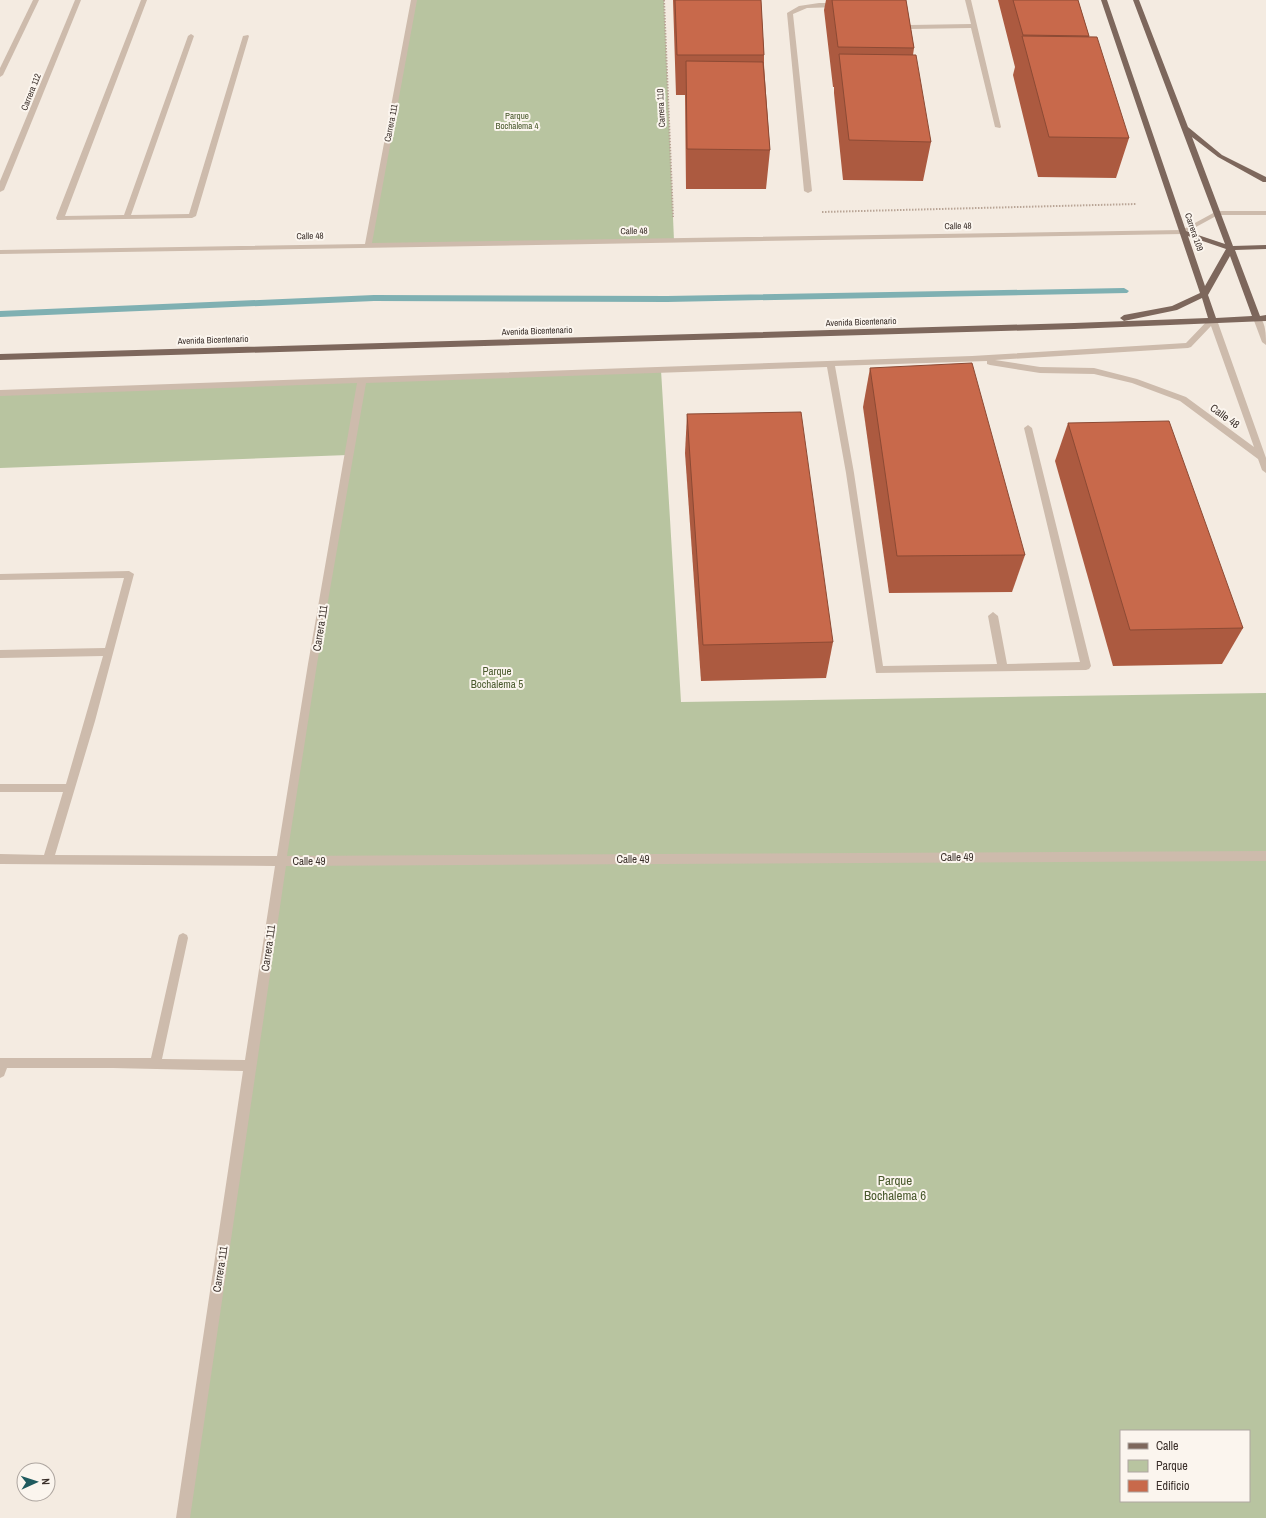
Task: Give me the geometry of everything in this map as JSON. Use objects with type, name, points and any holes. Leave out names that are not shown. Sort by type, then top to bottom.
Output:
[{"type":"main road","name":"Carrera 109","points":[[1104,0],[1213,320]]},
{"type":"main road","points":[[1136,0],[1257,318]]},
{"type":"main road","points":[[1186,129],[1220,156],[1266,180]]},
{"type":"main road","name":"Calle 48","points":[[1183,232],[1230,248],[1266,247]]},
{"type":"main road","points":[[1205,294],[1230,248]]},
{"type":"main road","name":"Avenida Bicentenario","points":[[1074,326],[1137,316],[1174,308],[1205,294]]},
{"type":"main road","points":[[1213,320],[1266,318]]},
{"type":"main road","name":"Avenida Bicentenario","points":[[0,357],[1074,326],[1213,320]]},
{"type":"street","points":[[0,75],[36,0]]},
{"type":"street","name":"Carrera 112","points":[[0,190],[78,0]]},
{"type":"street","points":[[144,0],[60,218],[192,216],[246,36]]},
{"type":"street","name":"Carrera 111","points":[[368,245],[414,0]]},
{"type":"street","points":[[968,0],[998,127]]},
{"type":"street","points":[[808,191],[790,13],[796,8],[808,5],[846,5]]},
{"type":"street","points":[[907,20],[911,34]]},
{"type":"street","points":[[910,27],[974,26]]},
{"type":"street","points":[[127,217],[191,36]]},
{"type":"street","points":[[1183,232],[1218,213],[1266,213]]},
{"type":"street","name":"Calle 48","points":[[0,252],[1183,232]]},
{"type":"street","points":[[1257,318],[1266,342]]},
{"type":"street","name":"Calle 48","points":[[0,393],[972,359],[1188,345],[1213,320]]},
{"type":"street","name":"Carrera 109","points":[[1213,320],[1266,470]]},
{"type":"street","name":"Calle 48","points":[[972,359],[1040,370],[1094,372],[1134,381],[1183,399],[1262,457],[1266,470]]},
{"type":"street","points":[[831,364],[850,473],[879,670],[1086,666],[1028,428]]},
{"type":"street","name":"Carrera 111","points":[[183,1518],[281,861],[362,380]]},
{"type":"street","points":[[0,577],[130,574],[109,652],[48,860]]},
{"type":"street","points":[[993,616],[1003,668]]},
{"type":"street","points":[[0,654],[109,652]]},
{"type":"street","points":[[0,788],[70,788]]},
{"type":"street","name":"Calle 49","points":[[0,859],[281,861],[1266,856]]},
{"type":"street","points":[[156,1064],[183,938]]},
{"type":"street","points":[[1,1066],[156,1064],[251,1066]]},
{"type":"path","name":"Carrera 110","points":[[664,0],[673,215]]},
{"type":"path","points":[[817,212],[1136,204]]},
{"type":"green space","name":"Parque Bochalema 4","points":[[414,0],[664,0],[674,241],[368,245]]},
{"type":"green space","name":"Parque Bochalema 6","points":[[661,370],[681,702],[1266,693],[1266,1518],[183,1518],[348,455],[0,468],[0,393]]},
{"type":"building","points":[[675,0],[761,0],[764,55],[677,55]]},
{"type":"building","points":[[832,0],[906,0],[914,48],[838,47]]},
{"type":"building","points":[[1013,0],[1078,0],[1089,36],[1023,35]]},
{"type":"building","points":[[1022,36],[1097,37],[1129,138],[1049,137]]},
{"type":"building","points":[[839,54],[916,55],[931,142],[849,140]]},
{"type":"building","points":[[686,61],[763,62],[770,150],[687,149]]},
{"type":"building","points":[[972,363],[1025,555],[897,556],[870,368]]},
{"type":"building","points":[[801,412],[833,642],[703,645],[687,414]]},
{"type":"building","points":[[1169,421],[1243,628],[1130,630],[1068,423]]},
{"type":"waterway","points":[[0,314],[374,298],[667,299],[1124,291]]},
{"type":"park label","name":"Parque Bochalema 5","points":[[497,677]]}]
